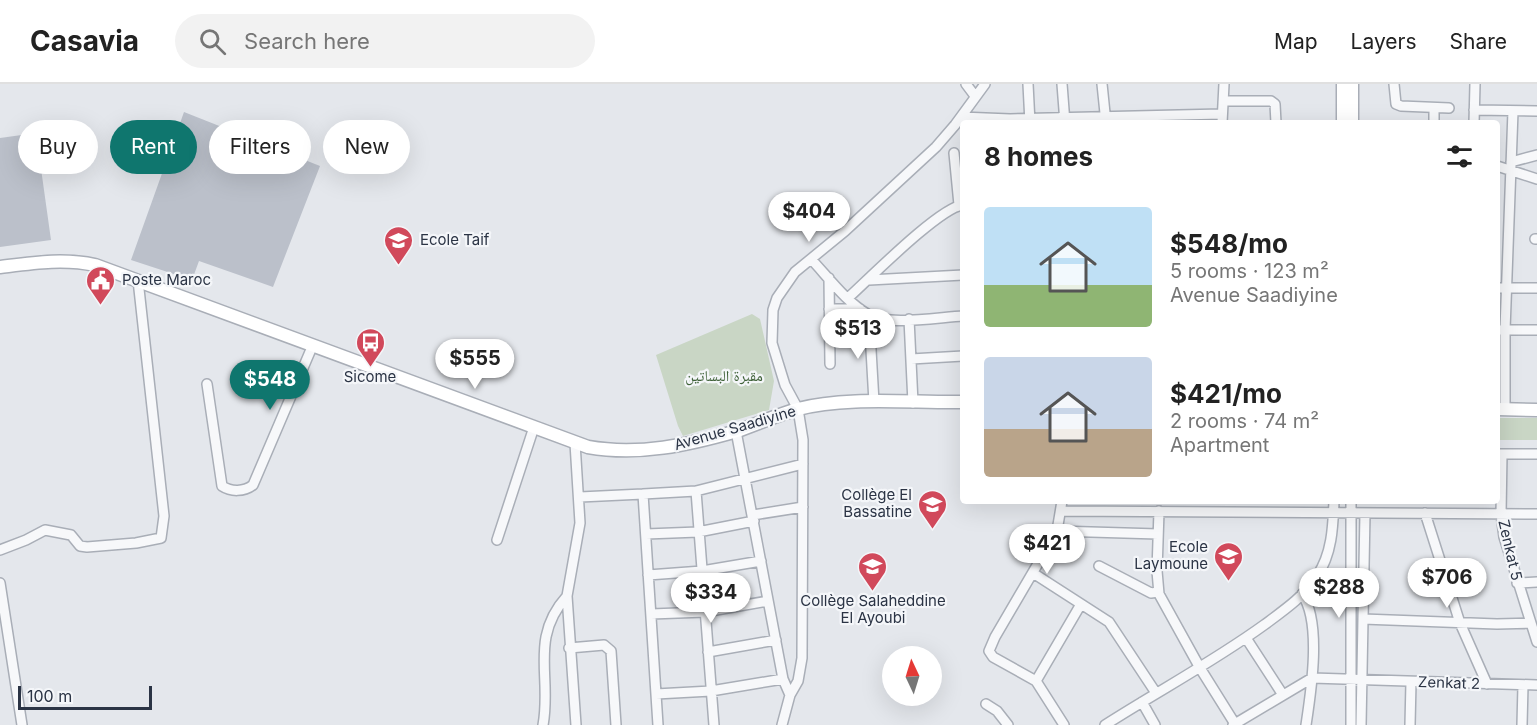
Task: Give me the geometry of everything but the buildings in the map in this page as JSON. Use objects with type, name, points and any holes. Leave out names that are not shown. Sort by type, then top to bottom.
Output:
[{"type":"main road","points":[[1343,84],[1343,120]]},
{"type":"main road","points":[[1352,84],[1352,120]]},
{"type":"main road","name":"Avenue Saadiyine","points":[[0,267],[77,261],[138,280],[575,443],[609,451],[649,451],[736,431],[798,409],[822,405],[874,402],[960,402]]},
{"type":"main road","points":[[1501,409],[1537,410]]},
{"type":"street","points":[[966,84],[975,96]]},
{"type":"street","points":[[779,724],[798,681],[802,658],[803,440],[798,409],[784,385],[772,343],[773,310],[777,298],[795,272],[924,159],[962,117],[985,84]]},
{"type":"street","points":[[1028,84],[1030,120]]},
{"type":"street","points":[[1062,84],[1065,120],[1222,118],[1224,84]]},
{"type":"street","points":[[1101,84],[1106,119]]},
{"type":"street","points":[[1394,84],[1396,104],[1407,107],[1449,108]]},
{"type":"street","points":[[1474,120],[1475,84]]},
{"type":"street","points":[[1223,101],[1271,101],[1275,104],[1275,120]]},
{"type":"street","points":[[1434,109],[1434,120]]},
{"type":"street","points":[[1474,110],[1537,111]]},
{"type":"street","points":[[1501,409],[1502,288],[1509,209],[1513,111]]},
{"type":"street","points":[[962,117],[1013,120]]},
{"type":"street","points":[[954,153],[960,198]]},
{"type":"street","points":[[1500,166],[1510,166],[1537,155]]},
{"type":"street","points":[[1510,166],[1537,179]]},
{"type":"street","points":[[848,298],[932,221],[950,208],[960,205]]},
{"type":"street","points":[[1500,209],[1509,209]]},
{"type":"street","points":[[811,259],[848,298],[869,315],[884,319],[960,316]]},
{"type":"street","points":[[869,280],[960,275]]},
{"type":"street","points":[[829,278],[830,364]]},
{"type":"street","points":[[0,550],[45,530],[71,535],[80,546],[87,547],[161,538],[164,516],[138,280]]},
{"type":"street","points":[[1502,288],[1537,288]]},
{"type":"street","points":[[829,309],[860,309]]},
{"type":"street","points":[[869,315],[874,402]]},
{"type":"street","points":[[909,319],[913,403]]},
{"type":"street","points":[[1501,330],[1537,330]]},
{"type":"street","points":[[207,384],[222,486],[227,489],[248,489],[252,485],[312,346]]},
{"type":"street","points":[[910,359],[960,356]]},
{"type":"street","points":[[497,540],[534,427]]},
{"type":"street","points":[[736,431],[783,679],[790,695]]},
{"type":"street","points":[[575,443],[580,497],[579,535],[567,596],[576,725]]},
{"type":"street","points":[[1500,454],[1537,454]]},
{"type":"street","points":[[580,497],[696,491],[803,464]]},
{"type":"street","name":"Zenkat 5","points":[[1500,484],[1504,537],[1537,642]]},
{"type":"street","points":[[696,491],[714,725]]},
{"type":"street","points":[[643,494],[658,725]]},
{"type":"street","points":[[1198,504],[1198,512]]},
{"type":"street","points":[[1105,725],[1200,668],[1245,638],[1302,594],[1317,577],[1327,556],[1334,504]]},
{"type":"street","points":[[1351,504],[1357,680],[1361,725]]},
{"type":"street","points":[[1064,725],[1036,681],[993,657],[989,651],[1057,531],[1062,506],[1198,512],[1537,514]]},
{"type":"street","points":[[646,534],[698,532],[803,507]]},
{"type":"street","points":[[1159,511],[1158,592],[1234,725],[1312,678]]},
{"type":"street","points":[[1351,725],[1363,619],[1365,513]]},
{"type":"street","points":[[1425,513],[1460,623],[1487,684]]},
{"type":"street","points":[[1057,531],[1158,534]]},
{"type":"street","points":[[648,575],[702,571],[761,561]]},
{"type":"street","points":[[1098,566],[1151,593],[1158,592]]},
{"type":"street","points":[[1033,573],[1113,627],[1156,693]]},
{"type":"street","points":[[0,582],[22,725]]},
{"type":"street","points":[[1517,583],[1537,582]]},
{"type":"street","points":[[1302,594],[1311,615],[1312,678],[1306,725]]},
{"type":"street","points":[[543,725],[545,639],[550,620],[567,596]]},
{"type":"street","points":[[651,614],[705,612],[768,601]]},
{"type":"street","points":[[1036,681],[1081,604]]},
{"type":"street","points":[[1363,619],[1531,623]]},
{"type":"street","points":[[1245,638],[1283,695]]},
{"type":"street","points":[[708,652],[776,640]]},
{"type":"street","points":[[570,648],[604,645],[611,651],[616,725]]},
{"type":"street","name":"Zenkat 2","points":[[1312,678],[1537,685]]},
{"type":"street","points":[[656,694],[711,691],[783,679]]},
{"type":"street","points":[[1410,725],[1411,682]]},
{"type":"street","points":[[1522,725],[1523,685]]},
{"type":"street","points":[[1142,702],[1155,725]]},
{"type":"street","points":[[986,704],[1008,725]]},
{"type":"green space","name":"مقبرة البساتين","points":[[752,314],[760,319],[774,381],[769,410],[683,436],[656,355]]},
{"type":"green space","points":[[1500,418],[1537,418],[1537,440],[1500,440]]},
{"type":"place","name":"Ecole Taif","points":[[399,266]]},
{"type":"place","name":"Poste Maroc","points":[[101,306]]},
{"type":"place","name":"Sicome","points":[[370,368]]},
{"type":"place","name":"Collège El Bassatine","points":[[933,530]]},
{"type":"place","name":"Ecole Laymoune","points":[[1229,582]]},
{"type":"place","name":"Collège Salaheddine El Ayoubi","points":[[873,592]]}]
